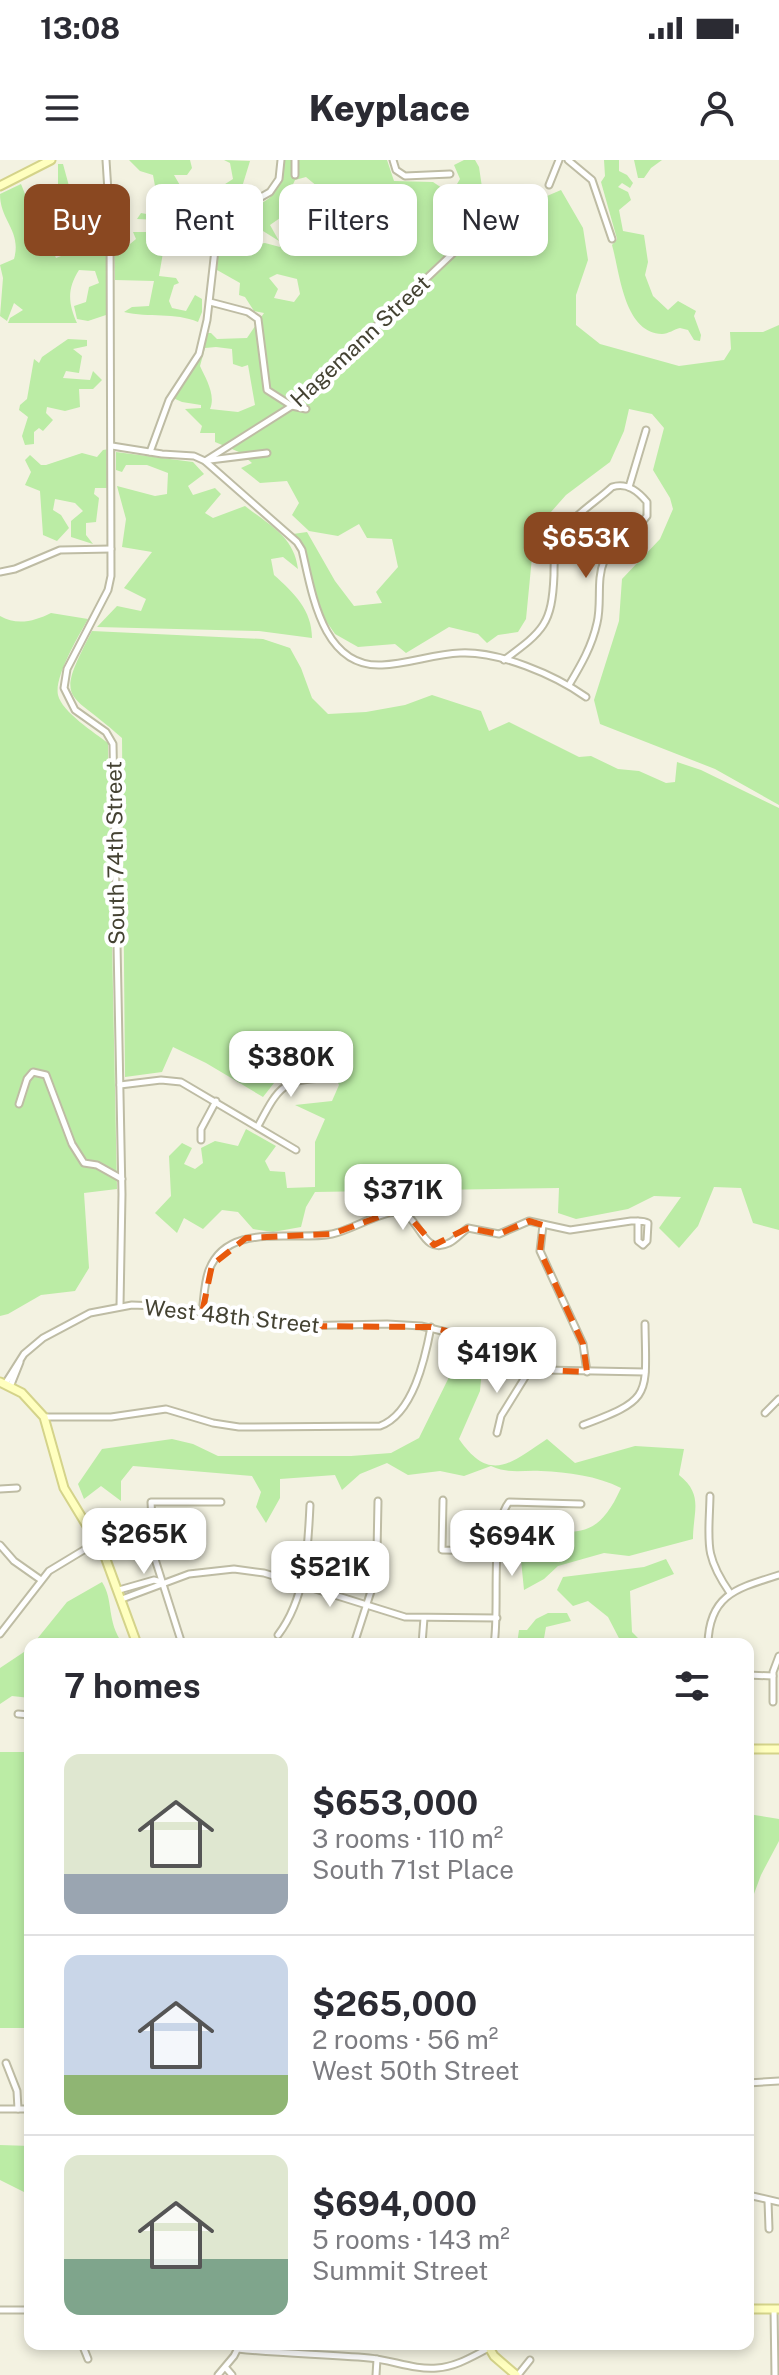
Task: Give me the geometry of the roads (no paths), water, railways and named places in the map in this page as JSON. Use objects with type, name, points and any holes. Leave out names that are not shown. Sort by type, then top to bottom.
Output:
[{"type":"main road","points":[[0,186],[51,160]]},
{"type":"main road","points":[[5,1384],[29,1399],[44,1417],[64,1488],[97,1542],[135,1638]]},
{"type":"main road","points":[[754,1749],[779,1749]]},
{"type":"main road","points":[[754,2309],[777,2309]]},
{"type":"main road","points":[[490,2350],[517,2375]]},
{"type":"street","name":"South 74th Street","points":[[106,160],[110,223],[112,446],[108,590],[67,669],[64,688],[75,710],[106,732],[113,744],[122,1179],[120,1306]]},
{"type":"street","points":[[150,452],[169,400],[199,354],[210,302],[215,244],[220,225],[228,216],[270,192],[279,179],[281,160]]},
{"type":"street","points":[[295,160],[295,175]]},
{"type":"street","points":[[393,160],[396,170],[405,176],[450,174]]},
{"type":"street","points":[[549,185],[559,160]]},
{"type":"street","points":[[568,160],[592,180],[612,239]]},
{"type":"street","name":"Hagemann Street","points":[[205,461],[292,406],[450,256]]},
{"type":"street","points":[[210,302],[252,313],[258,319],[266,386],[271,393],[292,406],[306,409]]},
{"type":"street","points":[[629,487],[646,430]]},
{"type":"street","points":[[112,446],[187,455],[205,461],[297,542],[302,550],[318,616],[342,650],[368,664],[381,665],[462,653],[485,655],[569,685],[586,697]]},
{"type":"street","points":[[205,461],[267,453]]},
{"type":"street","points":[[503,660],[546,623],[552,605],[555,556],[563,533],[612,487],[619,484],[629,487],[647,502],[647,516],[611,551],[602,566],[598,621],[593,638],[569,685]]},
{"type":"street","points":[[0,572],[60,550],[111,549]]},
{"type":"street","points":[[19,1104],[27,1079],[33,1072],[46,1075],[72,1144],[84,1163],[97,1165],[122,1179]]},
{"type":"street","points":[[258,1126],[284,1086],[298,1079],[328,1078]]},
{"type":"street","points":[[120,1085],[171,1080],[181,1082],[296,1150]]},
{"type":"street","points":[[201,1140],[201,1129],[216,1101]]},
{"type":"street","points":[[202,1313],[212,1265],[224,1249],[246,1238],[332,1234],[392,1212],[408,1215],[424,1239],[434,1245],[449,1243],[468,1228],[499,1234],[529,1221],[570,1230],[615,1221],[638,1221]]},
{"type":"street","points":[[543,1225],[540,1251],[583,1344],[587,1372]]},
{"type":"street","name":"West 48th Street","points":[[5,1384],[35,1343],[77,1319],[120,1306],[147,1305],[290,1326],[387,1324],[431,1327],[480,1340],[532,1366],[555,1372],[645,1372]]},
{"type":"street","points":[[583,1425],[631,1405],[642,1391],[645,1324]]},
{"type":"street","points":[[44,1417],[111,1417],[166,1409],[239,1427],[380,1426],[405,1407],[431,1327]]},
{"type":"street","points":[[497,1433],[501,1416],[532,1366]]},
{"type":"street","points":[[765,1413],[779,1399]]},
{"type":"street","points":[[0,1489],[17,1488]]},
{"type":"street","points":[[710,1496],[708,1550],[714,1569],[730,1593]]},
{"type":"street","points":[[443,1500],[442,1550],[498,1551]]},
{"type":"street","points":[[356,1638],[377,1552],[378,1501]]},
{"type":"street","points":[[180,1638],[152,1548],[151,1502],[221,1502]]},
{"type":"street","points":[[495,1638],[499,1526],[509,1502],[581,1504]]},
{"type":"street","points":[[278,1635],[287,1623],[308,1554],[310,1505]]},
{"type":"street","points":[[0,1634],[52,1569],[97,1542]]},
{"type":"street","points":[[0,1545],[14,1561],[41,1580]]},
{"type":"street","points":[[120,1595],[154,1580],[162,1582],[203,1571],[234,1569],[264,1573],[405,1617],[497,1618]]},
{"type":"street","points":[[709,1638],[713,1613],[730,1593],[779,1575]]},
{"type":"street","points":[[422,1638],[424,1618]]},
{"type":"street","points":[[773,1702],[773,1676],[779,1656]]},
{"type":"street","points":[[754,1675],[773,1676]]},
{"type":"street","points":[[18,1714],[24,1714]]},
{"type":"street","points":[[6,2063],[16,2086],[18,2109]]},
{"type":"street","points":[[754,2083],[779,2081]]},
{"type":"street","points":[[0,2109],[24,2109]]},
{"type":"street","points":[[754,2197],[779,2202]]},
{"type":"street","points":[[768,2201],[769,2229]]},
{"type":"street","points":[[775,2375],[777,2309]]},
{"type":"street","points":[[0,2310],[24,2310]]},
{"type":"street","points":[[84,2350],[88,2359]]},
{"type":"street","points":[[218,2375],[237,2350]]},
{"type":"street","points":[[261,2350],[377,2359],[439,2372],[481,2350]]},
{"type":"street","points":[[376,2375],[377,2359]]},
{"type":"street","points":[[517,2375],[530,2360]]},
{"type":"street","points":[[226,2368],[232,2375]]}]
